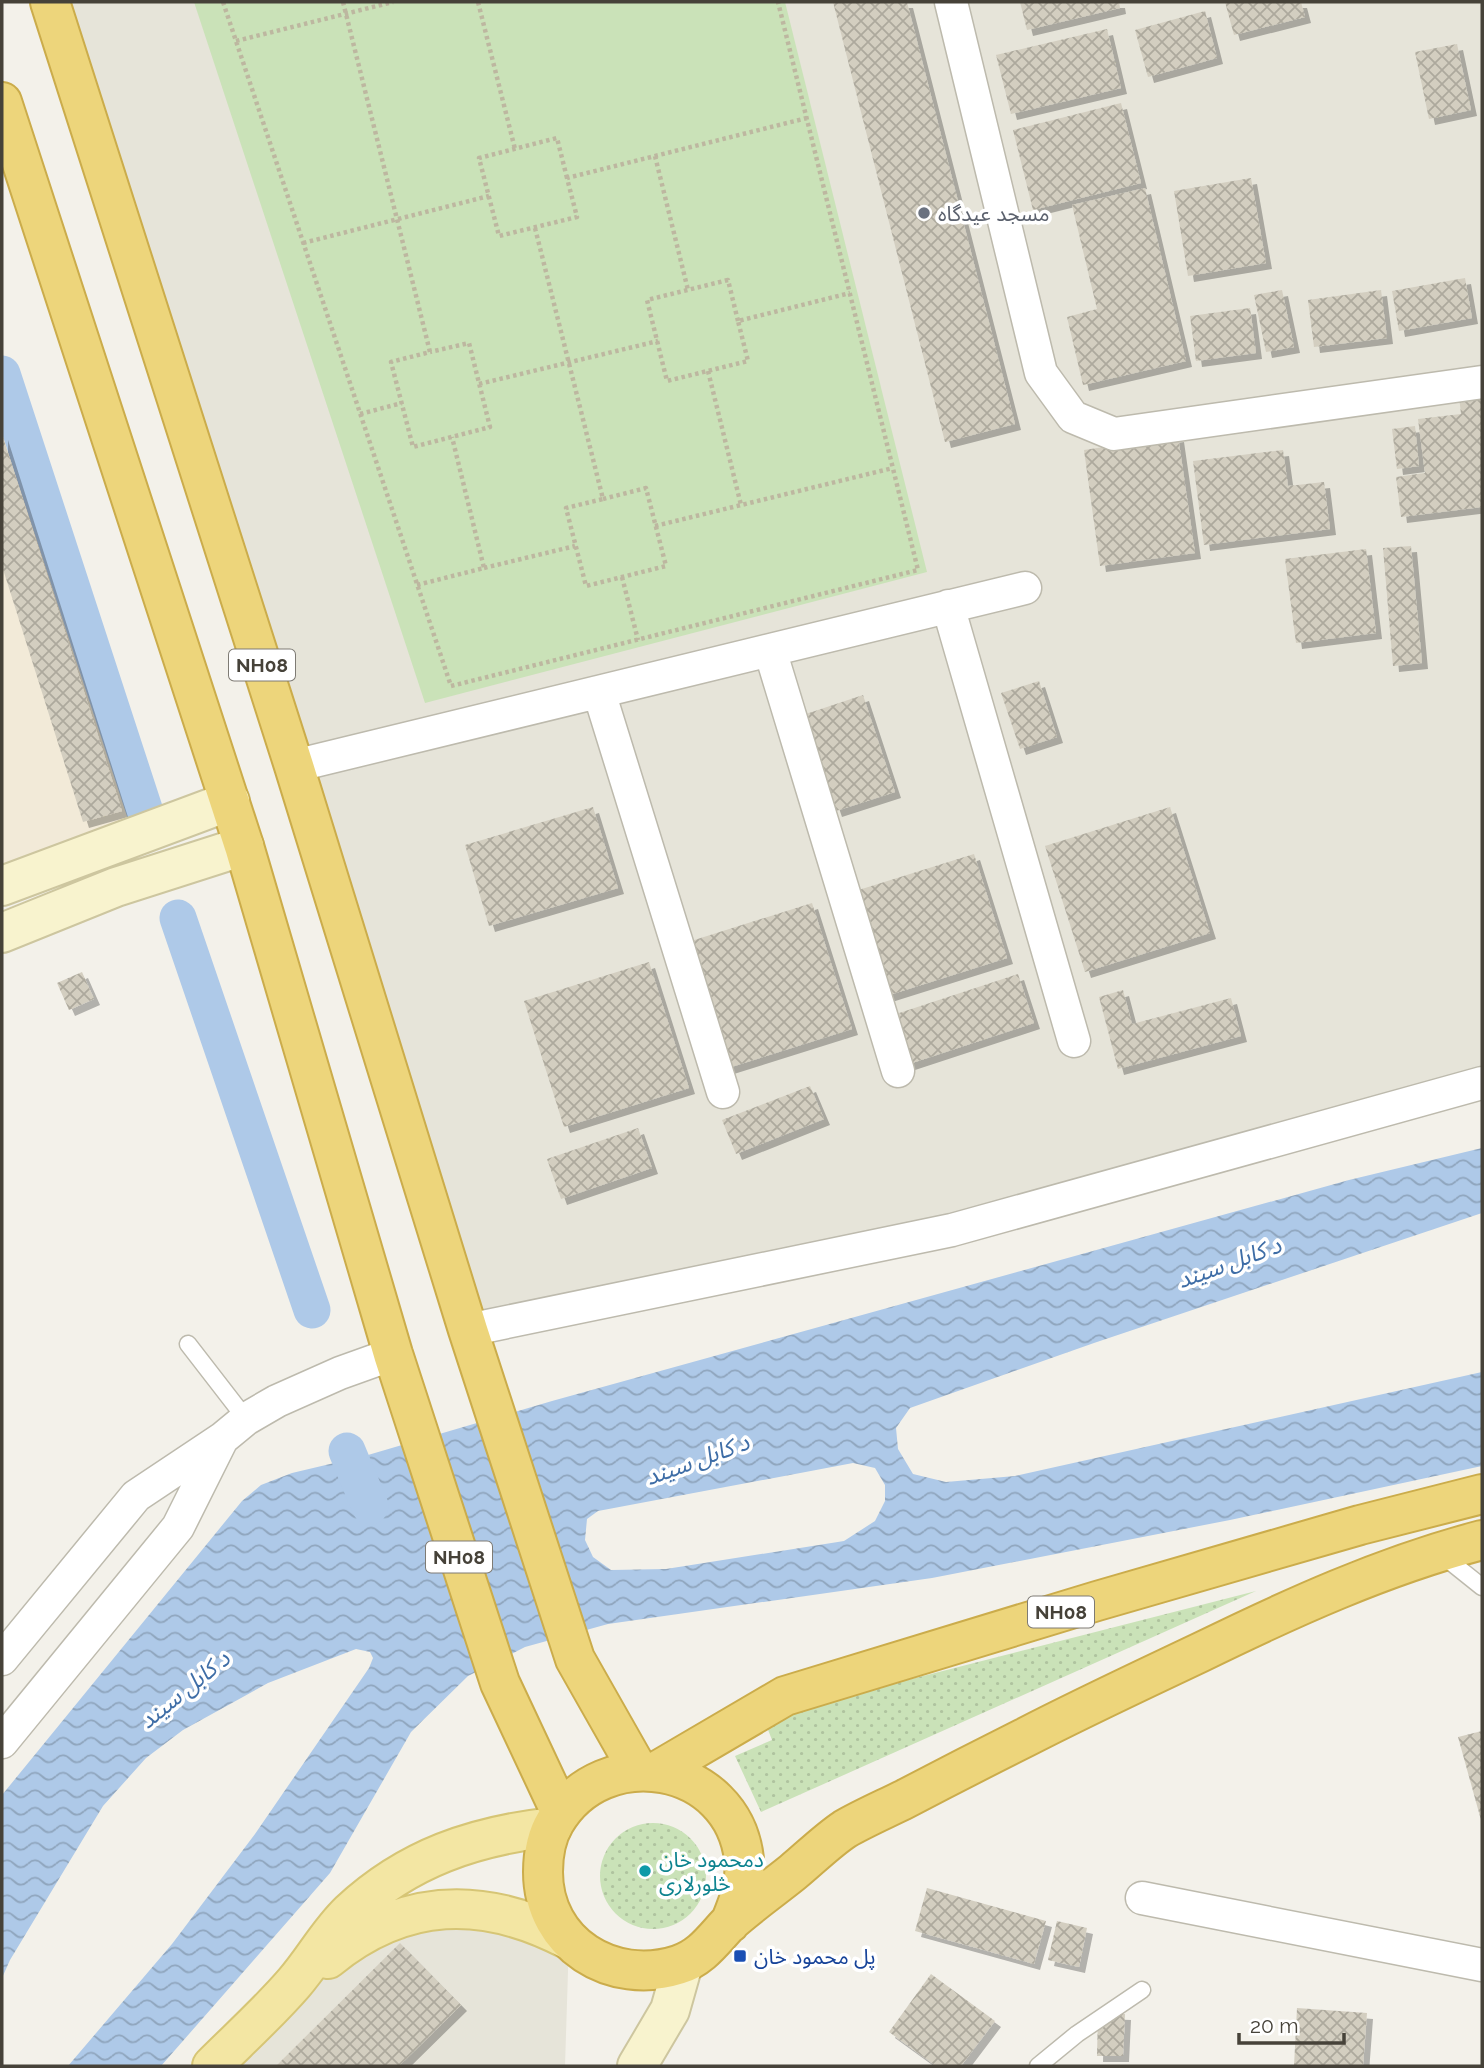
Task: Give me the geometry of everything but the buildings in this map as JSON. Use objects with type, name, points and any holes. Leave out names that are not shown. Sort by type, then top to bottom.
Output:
[{"type":"highway","name":"NH08","points":[[50,2],[294,766],[468,1330],[575,1659],[647,1770]]},
{"type":"highway","name":"NH08","points":[[2,102],[230,801],[393,1354],[500,1683],[556,1820],[581,1791],[608,1777],[647,1770],[785,1696],[1347,1528],[1482,1494]]},
{"type":"highway","points":[[556,1820],[543,1856],[543,1886],[551,1915],[569,1940],[593,1959],[622,1970],[668,1968],[710,1947],[730,1923],[844,1830],[1066,1716],[1310,1599],[1437,1552],[1482,1540]]},
{"type":"highway","points":[[647,1770],[688,1780],[716,1800],[735,1827],[744,1859],[744,1870],[742,1892],[730,1923]]},
{"type":"main road","points":[[2,886],[230,801]]},
{"type":"main road","points":[[2,933],[116,887],[244,846]]},
{"type":"main road","points":[[212,2066],[295,1982],[349,1913],[384,1885],[422,1861],[464,1843],[556,1820]]},
{"type":"main road","points":[[295,1982],[349,1943],[377,1927],[409,1915],[441,1910],[475,1909],[508,1914],[569,1940]]},
{"type":"main road","points":[[616,2066],[668,1968]]},
{"type":"main road","points":[[637,2066],[670,2010],[668,1968]]},
{"type":"street","points":[[951,2],[1041,373],[1073,417],[1114,434],[1482,382]]},
{"type":"street","points":[[294,766],[1025,588]]},
{"type":"street","points":[[948,606],[1074,1041]]},
{"type":"street","points":[[770,650],[898,1071]]},
{"type":"street","points":[[599,692],[723,1092]]},
{"type":"street","points":[[468,1330],[952,1230],[1482,1083]]},
{"type":"street","points":[[2,1659],[136,1496],[277,1401],[340,1373],[393,1354]]},
{"type":"street","points":[[2,1742],[178,1527],[235,1429]]},
{"type":"street","points":[[1142,1898],[1482,1965]]},
{"type":"lane","points":[[188,1344],[235,1429]]},
{"type":"lane","points":[[1437,1552],[1482,1587]]},
{"type":"lane","points":[[1038,2066],[1142,1990]]},
{"type":"path","points":[[223,2],[451,686],[918,570],[778,2]]},
{"type":"path","points":[[342,2],[430,352]]},
{"type":"path","points":[[236,41],[393,2]]},
{"type":"path","points":[[478,2],[515,149]]},
{"type":"path","points":[[567,178],[807,118]]},
{"type":"path","points":[[557,138],[577,217],[499,236],[479,158],[515,149],[557,138]]},
{"type":"path","points":[[655,156],[688,290]]},
{"type":"path","points":[[303,243],[489,196]]},
{"type":"path","points":[[535,228],[603,499]]},
{"type":"path","points":[[728,280],[748,361],[667,381],[647,300],[688,290],[728,280]]},
{"type":"path","points":[[738,321],[850,293]]},
{"type":"path","points":[[480,384],[658,341]]},
{"type":"path","points":[[469,342],[480,384],[490,427],[413,447],[391,362],[469,342]]},
{"type":"path","points":[[708,371],[741,505]]},
{"type":"path","points":[[360,414],[402,403]]},
{"type":"path","points":[[452,437],[484,568]]},
{"type":"path","points":[[655,526],[893,468]]},
{"type":"path","points":[[646,488],[655,526],[666,566],[586,586],[566,508],[646,488]]},
{"type":"path","points":[[417,585],[576,546]]},
{"type":"path","points":[[622,577],[638,640]]},
{"type":"shaded area","points":[[50,2],[1482,2],[1482,1083],[952,1230],[468,1330]]},
{"type":"shaded area","points":[[2,426],[131,818],[2,865]]},
{"type":"shaded area","points":[[409,1915],[569,1940],[565,2066],[212,2066],[295,1982]]},
{"type":"green space","points":[[194,2],[785,2],[927,572],[425,703]]},
{"type":"green space","points":[[1256,1591],[761,1812],[735,1756],[772,1740],[763,1717]]},
{"type":"green space","points":[[653,1823],[673,1827],[691,1838],[702,1856],[706,1876],[702,1896],[691,1914],[673,1925],[653,1929],[633,1925],[615,1914],[604,1896],[600,1876],[604,1856],[615,1838],[633,1827]]},
{"type":"water","name":"د کابل سيند","points":[[1482,1148],[1482,1213],[1094,1343],[910,1408],[896,1428],[898,1449],[913,1474],[946,1482],[1015,1476],[1482,1372],[1482,1466],[1230,1520],[932,1578],[608,1624],[525,1647],[468,1676],[411,1732],[330,1873],[161,2066],[68,2066],[172,1944],[255,1834],[369,1668],[373,1658],[370,1652],[356,1649],[268,1683],[183,1730],[146,1758],[103,1806],[10,1960],[2,1978],[2,1795],[242,1501],[261,1485],[292,1473],[368,1455],[552,1401],[1349,1180]],"holes":[[[853,1463],[875,1468],[885,1485],[885,1501],[875,1521],[844,1541],[666,1569],[611,1570],[593,1557],[585,1540],[587,1519],[598,1511]]]},
{"type":"waterway","points":[[2,374],[147,818]]},
{"type":"waterway","points":[[178,918],[312,1310]]},
{"type":"waterway","points":[[347,1451],[370,1506]]},
{"type":"place","name":"مسجد عیدگاه","points":[[924,213]]},
{"type":"place","name":"دمحمود خان څلورلاری","points":[[645,1871]]},
{"type":"place","name":"پل محمود خان","points":[[740,1956]]}]
